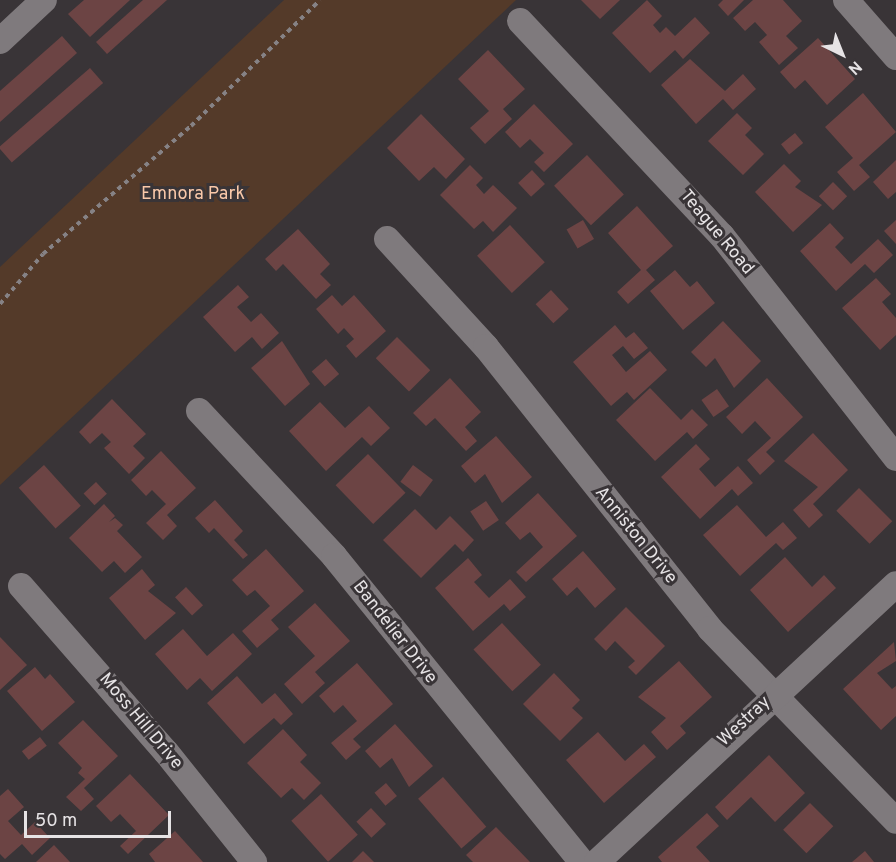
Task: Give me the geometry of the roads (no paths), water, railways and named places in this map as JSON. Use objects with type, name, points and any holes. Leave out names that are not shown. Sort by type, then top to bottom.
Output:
[{"type":"street","points":[[0,41],[44,0]]},
{"type":"street","points":[[846,0],[896,57]]},
{"type":"street","name":"Teague Road","points":[[520,21],[722,236],[896,458]]},
{"type":"street","name":"Anniston Drive","points":[[387,240],[486,347],[637,541],[771,697],[896,821]]},
{"type":"street","name":"Bandelier Drive","points":[[200,411],[334,556],[582,862]]},
{"type":"street","name":"Westray","points":[[597,862],[771,697],[896,584]]},
{"type":"street","name":"Moss Hill Drive","points":[[21,586],[166,752],[254,862]]},
{"type":"park label","name":"Emnora Park","points":[[193,195]]}]
